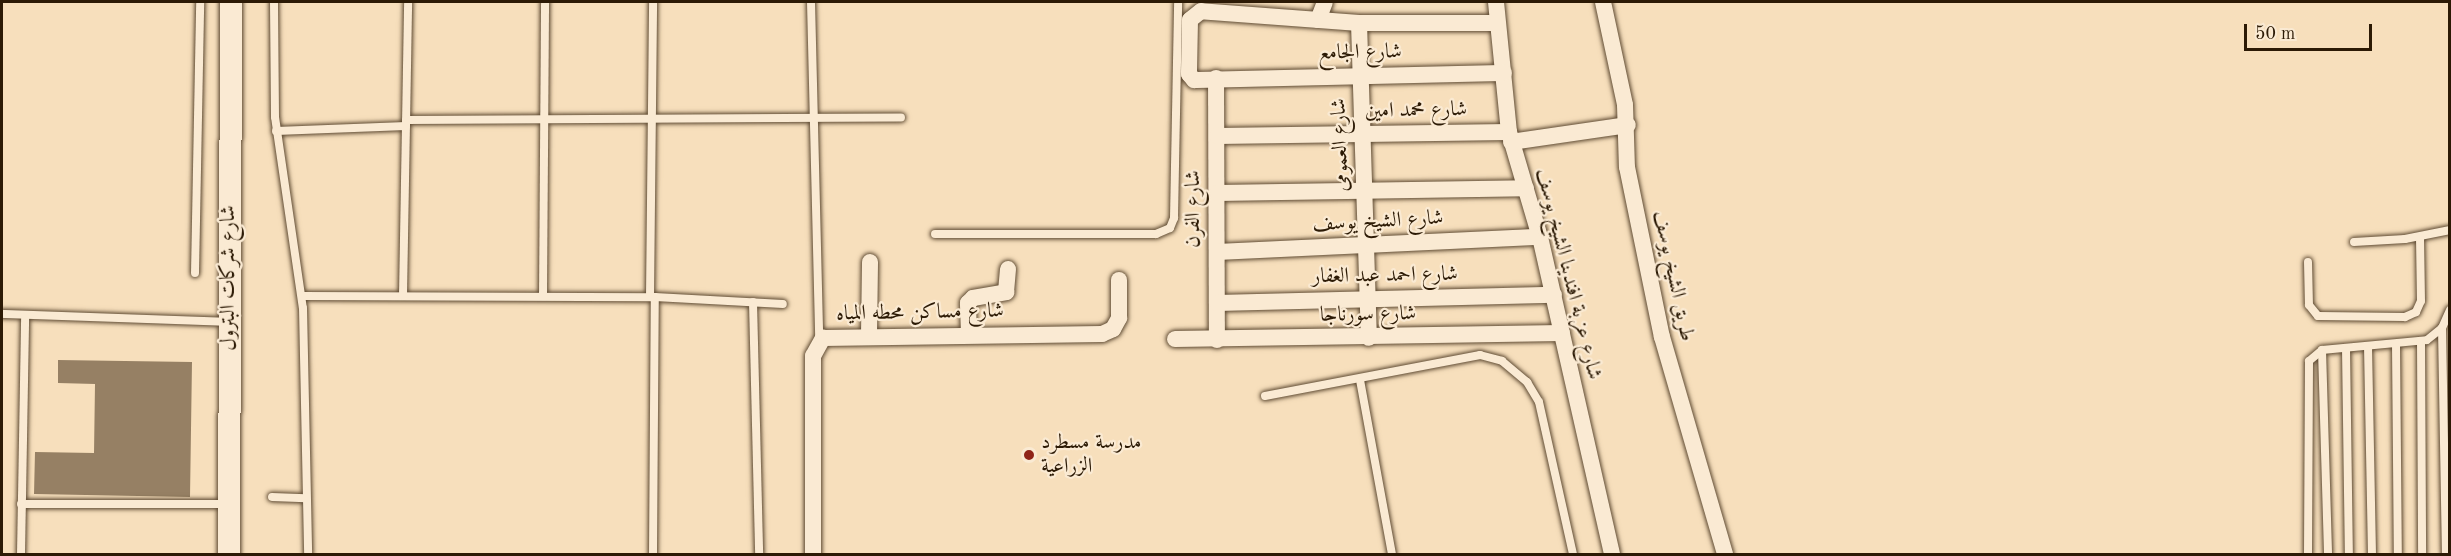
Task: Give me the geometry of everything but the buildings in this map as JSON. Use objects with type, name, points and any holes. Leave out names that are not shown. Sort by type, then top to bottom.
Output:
[{"type":"street","name":"شارع شركات البترول","points":[[229,555],[231,2]]},
{"type":"street","points":[[1325,2],[1318,20],[1359,23],[1497,22]]},
{"type":"street","name":"شارع عزبة افندينا الشيخ يوسف","points":[[1496,2],[1510,137],[1540,237],[1612,555]]},
{"type":"street","name":"طريق الشيخ يوسف","points":[[1603,2],[1628,125],[1627,167],[1662,337],[1725,555]]},
{"type":"street","name":"شارع الجامع","points":[[1318,20],[1196,12],[1190,20],[1190,78],[1504,73]]},
{"type":"street","name":"شارع العمومى","points":[[1359,23],[1369,338]]},
{"type":"street","name":"شارع الفرن","points":[[1216,78],[1217,340]]},
{"type":"street","name":"شارع محمد امين","points":[[1216,135],[1363,134],[1510,137],[1628,125]]},
{"type":"street","points":[[1217,193],[1526,188]]},
{"type":"street","name":"شارع الشيخ يوسف","points":[[1217,252],[1540,237]]},
{"type":"street","points":[[869,335],[870,262]]},
{"type":"street","points":[[969,334],[970,300],[1003,294],[1008,288],[1008,269]]},
{"type":"street","name":"شارع مساكن محطه المياه","points":[[813,555],[813,356],[819,342],[834,335],[1108,332],[1119,318],[1119,280]]},
{"type":"street","name":"شارع احمد عبد الغفار","points":[[1217,303],[1554,295]]},
{"type":"street","name":"شارع سورناجا","points":[[1175,339],[1369,338],[1562,333]]},
{"type":"lane","points":[[195,273],[200,2]]},
{"type":"lane","points":[[274,2],[276,131],[302,296],[308,555]]},
{"type":"lane","points":[[403,296],[408,2]]},
{"type":"lane","points":[[543,296],[545,2]]},
{"type":"lane","points":[[653,2],[653,555]]},
{"type":"lane","points":[[811,2],[819,342]]},
{"type":"lane","points":[[934,234],[1156,234],[1170,228],[1174,218],[1178,2]]},
{"type":"lane","points":[[276,131],[406,123],[544,119],[901,117]]},
{"type":"lane","points":[[2354,242],[2420,237],[2450,231]]},
{"type":"lane","points":[[2308,262],[2309,305],[2318,316],[2405,317],[2416,312],[2421,301],[2420,237]]},
{"type":"lane","points":[[302,296],[652,297],[783,304]]},
{"type":"lane","points":[[753,302],[759,555]]},
{"type":"lane","points":[[2446,555],[2442,327],[2450,310]]},
{"type":"lane","points":[[2,314],[229,322]]},
{"type":"lane","points":[[21,555],[25,315]]},
{"type":"lane","points":[[2308,555],[2306,370],[2312,356],[2322,350],[2421,342],[2442,327]]},
{"type":"lane","points":[[2421,342],[2422,555]]},
{"type":"lane","points":[[2396,344],[2398,555]]},
{"type":"lane","points":[[2368,346],[2372,555]]},
{"type":"lane","points":[[2346,348],[2349,555]]},
{"type":"lane","points":[[2322,350],[2328,555]]},
{"type":"lane","points":[[1265,396],[1360,380],[1480,355],[1508,365],[1527,382],[1539,402],[1573,555]]},
{"type":"lane","points":[[1360,380],[1392,555]]},
{"type":"lane","points":[[272,497],[306,498]]},
{"type":"lane","points":[[21,504],[229,504]]},
{"type":"place","name":"مدرسة مسطرد الزراعية","points":[[1029,455]]}]
